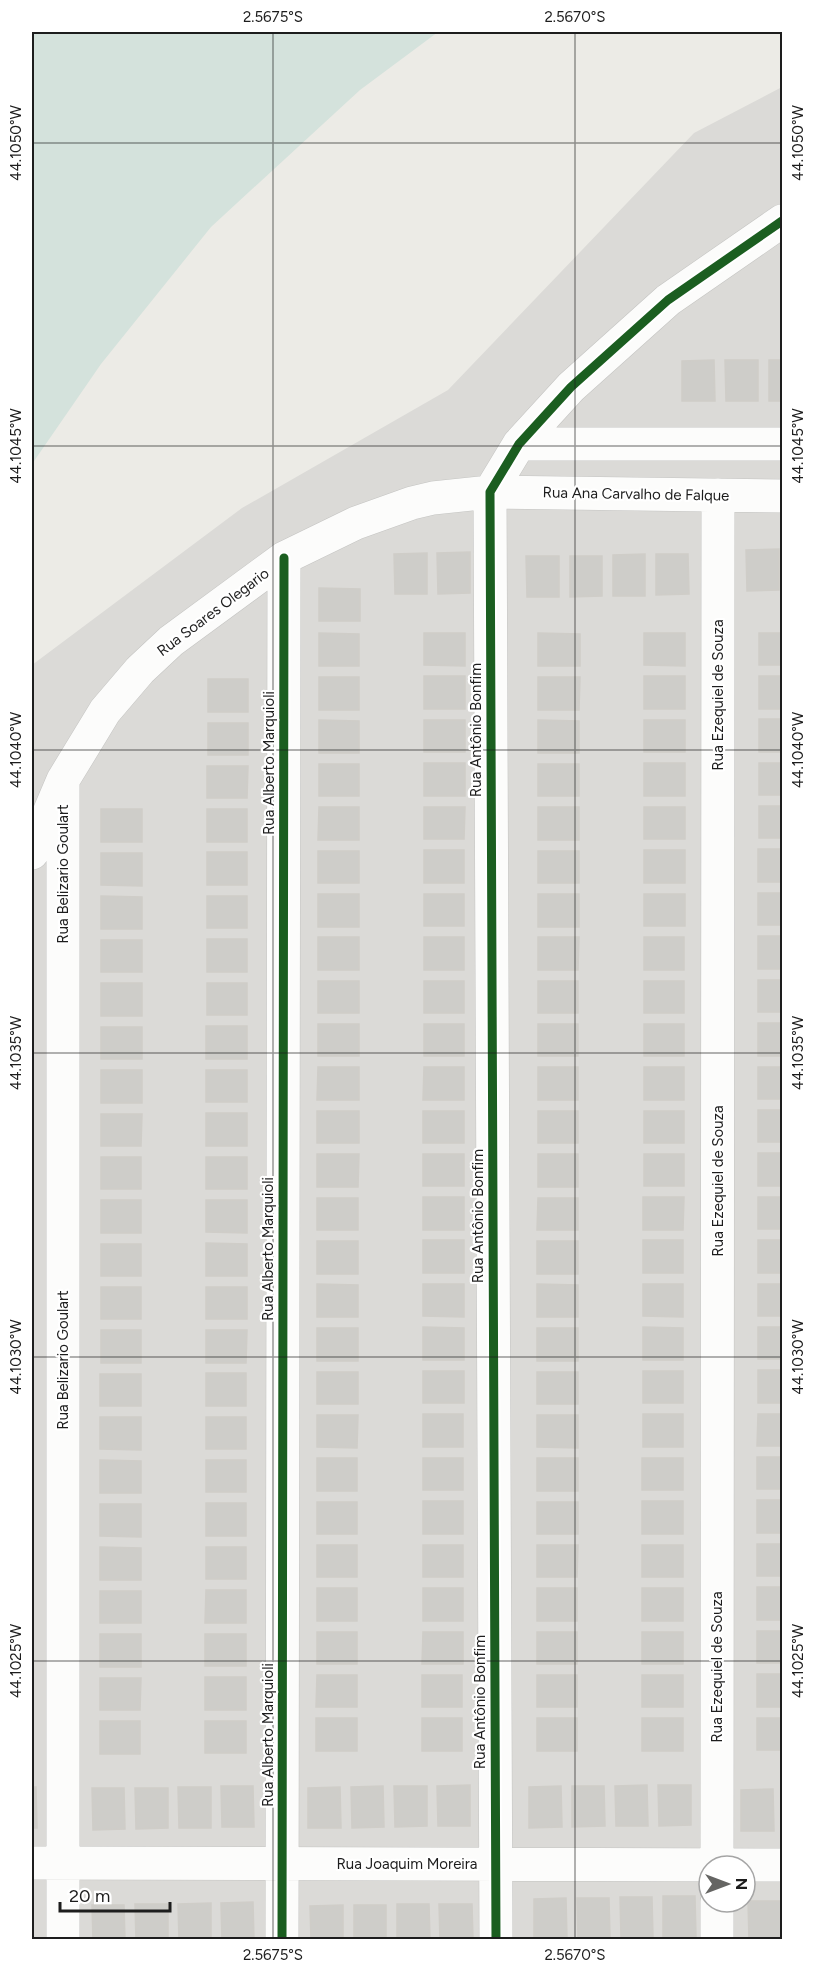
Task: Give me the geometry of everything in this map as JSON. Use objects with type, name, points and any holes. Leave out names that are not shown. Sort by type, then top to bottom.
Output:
[{"type":"street","points":[[490,492],[519,444],[571,387],[668,300],[783,221]]},
{"type":"street","points":[[519,444],[783,444]]},
{"type":"street","name":"Rua Ana Carvalho de Falque","points":[[490,492],[783,496]]},
{"type":"street","name":"Rua Soares Olegario","points":[[32,853],[63,780],[105,711],[140,670],[171,640],[284,558],[356,523],[433,498],[490,492]]},
{"type":"street","name":"Rua Antônio Bonfim","points":[[490,492],[496,1940]]},
{"type":"street","name":"Rua Ezequiel de Souza","points":[[717,1854],[718,495]]},
{"type":"street","name":"Rua Alberto Marquioli","points":[[282,1940],[284,558]]},
{"type":"street","name":"Rua Belizario Goulart","points":[[63,780],[47,1863],[63,1940]]},
{"type":"street","name":"Rua Joaquim Moreira","points":[[47,1863],[697,1865]]},
{"type":"street","name":"Rua Joaquim Moreira","points":[[757,1865],[783,1865]]},
{"type":"street","points":[[717,1914],[717,1940]]},
{"type":"shaded area","points":[[32,32],[438,32],[360,90],[211,227],[101,364],[32,464]]},
{"type":"shaded area","points":[[782,87],[782,1939],[32,1940],[32,665],[242,508],[448,390],[694,133]]},
{"type":"building","points":[[714,360],[715,401],[682,401],[682,361]]},
{"type":"building","points":[[725,360],[758,360],[758,401],[726,401]]},
{"type":"building","points":[[769,360],[782,360],[782,401],[769,401]]},
{"type":"building","points":[[779,549],[779,590],[747,591],[746,550]]},
{"type":"building","points":[[470,552],[470,593],[438,594],[437,553]]},
{"type":"building","points":[[427,553],[427,594],[395,594],[394,554]]},
{"type":"building","points":[[645,554],[645,596],[613,596],[613,555]]},
{"type":"building","points":[[656,554],[688,554],[689,594],[656,595]]},
{"type":"building","points":[[526,556],[559,556],[559,597],[527,597]]},
{"type":"building","points":[[570,556],[602,556],[602,596],[570,597]]},
{"type":"building","points":[[319,588],[360,589],[360,621],[319,621]]},
{"type":"building","points":[[319,633],[359,634],[359,666],[319,666]]},
{"type":"building","points":[[424,633],[465,633],[465,666],[424,665]]},
{"type":"building","points":[[538,633],[580,634],[580,666],[538,666]]},
{"type":"building","points":[[644,633],[685,633],[685,666],[644,665]]},
{"type":"building","points":[[759,633],[782,633],[782,665],[759,665]]},
{"type":"building","points":[[424,676],[465,676],[465,709],[424,709]]},
{"type":"building","points":[[644,676],[685,676],[685,709],[644,709]]},
{"type":"building","points":[[759,676],[782,676],[782,709],[759,709]]},
{"type":"building","points":[[319,677],[359,677],[359,710],[319,710]]},
{"type":"building","points":[[538,677],[580,677],[579,710],[538,710]]},
{"type":"building","points":[[208,679],[248,679],[248,712],[208,712]]},
{"type":"building","points":[[759,719],[782,719],[782,752],[759,752]]},
{"type":"building","points":[[319,720],[359,721],[359,753],[319,753]]},
{"type":"building","points":[[424,720],[465,720],[465,752],[424,752]]},
{"type":"building","points":[[538,720],[579,721],[579,753],[538,753]]},
{"type":"building","points":[[644,720],[685,720],[685,752],[644,752]]},
{"type":"building","points":[[208,723],[248,723],[248,755],[208,755]]},
{"type":"building","points":[[424,763],[465,763],[465,796],[424,796]]},
{"type":"building","points":[[644,763],[685,763],[685,796],[644,796]]},
{"type":"building","points":[[759,763],[782,763],[782,795],[759,795]]},
{"type":"building","points":[[319,764],[359,764],[359,796],[319,796]]},
{"type":"building","points":[[538,764],[579,764],[579,796],[538,796]]},
{"type":"building","points":[[207,766],[248,766],[247,798],[207,798]]},
{"type":"building","points":[[759,806],[782,806],[782,838],[759,838]]},
{"type":"building","points":[[319,807],[359,807],[359,840],[318,840]]},
{"type":"building","points":[[424,807],[465,807],[464,839],[424,839]]},
{"type":"building","points":[[538,807],[579,807],[579,840],[538,840]]},
{"type":"building","points":[[644,807],[685,807],[685,839],[644,839]]},
{"type":"building","points":[[101,809],[142,809],[142,842],[101,842]]},
{"type":"building","points":[[207,809],[247,809],[247,842],[207,842]]},
{"type":"building","points":[[758,849],[782,849],[782,882],[758,882]]},
{"type":"building","points":[[424,850],[464,850],[464,883],[424,883]]},
{"type":"building","points":[[644,850],[685,850],[685,883],[644,883]]},
{"type":"building","points":[[318,851],[359,851],[359,883],[318,883]]},
{"type":"building","points":[[538,851],[579,851],[579,883],[538,883]]},
{"type":"building","points":[[207,852],[247,852],[247,885],[207,885]]},
{"type":"building","points":[[101,853],[142,853],[142,886],[101,885]]},
{"type":"building","points":[[758,893],[782,893],[782,925],[758,925]]},
{"type":"building","points":[[318,894],[359,894],[359,927],[318,927]]},
{"type":"building","points":[[424,894],[464,894],[464,926],[424,926]]},
{"type":"building","points":[[538,894],[579,894],[579,927],[538,927]]},
{"type":"building","points":[[644,894],[685,894],[685,926],[644,926]]},
{"type":"building","points":[[101,896],[142,897],[142,929],[101,929]]},
{"type":"building","points":[[207,896],[247,896],[247,928],[207,928]]},
{"type":"building","points":[[758,936],[782,936],[782,969],[758,969]]},
{"type":"building","points":[[318,937],[359,937],[359,970],[318,970]]},
{"type":"building","points":[[424,937],[464,937],[464,970],[424,970]]},
{"type":"building","points":[[538,937],[579,937],[578,970],[538,970]]},
{"type":"building","points":[[644,937],[684,937],[684,970],[644,970]]},
{"type":"building","points":[[207,939],[247,939],[247,972],[207,972]]},
{"type":"building","points":[[101,940],[142,940],[142,972],[101,972]]},
{"type":"building","points":[[758,980],[782,980],[782,1012],[758,1012]]},
{"type":"building","points":[[318,981],[359,981],[359,1013],[318,1013]]},
{"type":"building","points":[[424,981],[464,981],[464,1013],[424,1013]]},
{"type":"building","points":[[538,981],[578,981],[578,1013],[538,1013]]},
{"type":"building","points":[[644,981],[684,981],[684,1013],[644,1013]]},
{"type":"building","points":[[101,983],[142,983],[142,1016],[101,1016]]},
{"type":"building","points":[[207,983],[247,983],[247,1015],[207,1015]]},
{"type":"building","points":[[758,1023],[782,1023],[782,1056],[758,1056]]},
{"type":"building","points":[[318,1024],[359,1024],[359,1056],[318,1056]]},
{"type":"building","points":[[424,1024],[464,1024],[464,1056],[424,1056]]},
{"type":"building","points":[[538,1024],[578,1024],[578,1056],[538,1056]]},
{"type":"building","points":[[644,1024],[684,1024],[684,1056],[644,1056]]},
{"type":"building","points":[[206,1026],[247,1026],[247,1059],[206,1059]]},
{"type":"building","points":[[101,1027],[142,1027],[142,1059],[101,1059]]},
{"type":"building","points":[[318,1067],[359,1067],[359,1100],[317,1100]]},
{"type":"building","points":[[424,1067],[464,1067],[464,1100],[423,1100]]},
{"type":"building","points":[[538,1067],[578,1067],[578,1100],[538,1100]]},
{"type":"building","points":[[644,1067],[684,1067],[684,1100],[644,1100]]},
{"type":"building","points":[[758,1067],[782,1067],[782,1099],[758,1099]]},
{"type":"building","points":[[101,1070],[142,1070],[142,1103],[101,1103]]},
{"type":"building","points":[[206,1070],[247,1070],[247,1102],[206,1102]]},
{"type":"building","points":[[758,1110],[782,1110],[782,1142],[758,1142]]},
{"type":"building","points":[[317,1111],[359,1111],[359,1143],[317,1143]]},
{"type":"building","points":[[423,1111],[464,1111],[464,1143],[423,1143]]},
{"type":"building","points":[[538,1111],[578,1111],[578,1143],[538,1143]]},
{"type":"building","points":[[644,1111],[684,1111],[684,1143],[644,1143]]},
{"type":"building","points":[[206,1113],[247,1113],[247,1146],[206,1146]]},
{"type":"building","points":[[101,1114],[142,1114],[141,1146],[101,1146]]},
{"type":"building","points":[[758,1153],[782,1153],[782,1186],[758,1186]]},
{"type":"building","points":[[317,1154],[359,1154],[358,1187],[317,1187]]},
{"type":"building","points":[[423,1154],[464,1154],[464,1186],[423,1186]]},
{"type":"building","points":[[538,1154],[578,1154],[578,1187],[538,1187]]},
{"type":"building","points":[[644,1154],[684,1154],[684,1186],[644,1186]]},
{"type":"building","points":[[101,1157],[141,1157],[141,1189],[101,1189]]},
{"type":"building","points":[[206,1157],[247,1157],[247,1189],[206,1189]]},
{"type":"building","points":[[423,1197],[464,1197],[464,1230],[423,1230]]},
{"type":"building","points":[[643,1197],[684,1197],[683,1230],[643,1230]]},
{"type":"building","points":[[758,1197],[782,1197],[782,1229],[758,1229]]},
{"type":"building","points":[[317,1198],[358,1198],[358,1230],[317,1230]]},
{"type":"building","points":[[538,1198],[578,1198],[578,1230],[537,1230]]},
{"type":"building","points":[[101,1200],[141,1200],[141,1233],[101,1233]]},
{"type":"building","points":[[206,1200],[247,1200],[247,1233],[206,1232]]},
{"type":"building","points":[[423,1240],[464,1240],[464,1273],[423,1273]]},
{"type":"building","points":[[643,1240],[683,1240],[683,1273],[643,1273]]},
{"type":"building","points":[[758,1240],[782,1240],[782,1273],[758,1273]]},
{"type":"building","points":[[317,1241],[358,1241],[358,1274],[317,1274]]},
{"type":"building","points":[[537,1241],[578,1241],[578,1274],[537,1274]]},
{"type":"building","points":[[206,1243],[247,1244],[247,1276],[206,1276]]},
{"type":"building","points":[[101,1244],[141,1244],[141,1276],[101,1276]]},
{"type":"building","points":[[317,1284],[358,1285],[358,1317],[317,1317]]},
{"type":"building","points":[[423,1284],[464,1284],[464,1317],[423,1316]]},
{"type":"building","points":[[537,1284],[578,1285],[578,1317],[537,1317]]},
{"type":"building","points":[[643,1284],[683,1284],[683,1317],[643,1316]]},
{"type":"building","points":[[758,1284],[782,1284],[782,1316],[758,1316]]},
{"type":"building","points":[[101,1287],[141,1287],[141,1319],[101,1319]]},
{"type":"building","points":[[206,1287],[247,1287],[247,1319],[206,1319]]},
{"type":"building","points":[[423,1327],[464,1328],[464,1360],[423,1360]]},
{"type":"building","points":[[643,1327],[683,1328],[683,1360],[643,1360]]},
{"type":"building","points":[[758,1327],[782,1327],[782,1359],[758,1359]]},
{"type":"building","points":[[317,1328],[358,1328],[358,1361],[317,1361]]},
{"type":"building","points":[[537,1328],[578,1328],[578,1361],[537,1361]]},
{"type":"building","points":[[101,1330],[141,1330],[141,1363],[101,1363]]},
{"type":"building","points":[[206,1330],[247,1330],[246,1363],[206,1363]]},
{"type":"building","points":[[758,1370],[782,1370],[782,1403],[758,1403]]},
{"type":"building","points":[[423,1371],[464,1371],[464,1403],[423,1403]]},
{"type":"building","points":[[643,1371],[683,1371],[683,1403],[643,1403]]},
{"type":"building","points":[[317,1372],[358,1372],[358,1404],[317,1404]]},
{"type":"building","points":[[537,1372],[578,1372],[578,1404],[537,1404]]},
{"type":"building","points":[[206,1373],[246,1373],[246,1406],[206,1406]]},
{"type":"building","points":[[100,1374],[141,1374],[141,1406],[100,1406]]},
{"type":"building","points":[[423,1414],[463,1414],[463,1447],[423,1447]]},
{"type":"building","points":[[643,1414],[683,1414],[683,1447],[643,1447]]},
{"type":"building","points":[[758,1414],[782,1414],[782,1446],[757,1446]]},
{"type":"building","points":[[317,1415],[358,1415],[357,1448],[317,1447]]},
{"type":"building","points":[[537,1415],[578,1415],[578,1448],[537,1447]]},
{"type":"building","points":[[100,1417],[141,1417],[141,1450],[100,1449]]},
{"type":"building","points":[[206,1417],[246,1417],[246,1449],[206,1449]]},
{"type":"building","points":[[757,1457],[782,1457],[782,1489],[757,1489]]},
{"type":"building","points":[[317,1458],[357,1458],[357,1491],[317,1491]]},
{"type":"building","points":[[423,1458],[463,1458],[463,1490],[423,1490]]},
{"type":"building","points":[[537,1458],[578,1458],[578,1491],[537,1491]]},
{"type":"building","points":[[642,1458],[683,1458],[683,1490],[642,1490]]},
{"type":"building","points":[[100,1460],[141,1461],[141,1493],[100,1493]]},
{"type":"building","points":[[206,1460],[246,1460],[246,1492],[206,1492]]},
{"type":"building","points":[[757,1500],[782,1500],[782,1533],[757,1533]]},
{"type":"building","points":[[423,1501],[463,1501],[463,1534],[423,1534]]},
{"type":"building","points":[[642,1501],[683,1501],[683,1534],[642,1534]]},
{"type":"building","points":[[317,1502],[357,1502],[357,1534],[317,1534]]},
{"type":"building","points":[[537,1502],[578,1502],[578,1534],[537,1534]]},
{"type":"building","points":[[206,1503],[246,1503],[246,1536],[206,1536]]},
{"type":"building","points":[[100,1504],[141,1504],[141,1537],[100,1536]]},
{"type":"building","points":[[757,1544],[782,1544],[782,1576],[757,1576]]},
{"type":"building","points":[[317,1545],[357,1545],[357,1577],[317,1577]]},
{"type":"building","points":[[423,1545],[463,1545],[463,1577],[423,1577]]},
{"type":"building","points":[[537,1545],[578,1545],[577,1577],[537,1577]]},
{"type":"building","points":[[642,1545],[683,1545],[683,1577],[642,1577]]},
{"type":"building","points":[[100,1547],[141,1548],[141,1580],[100,1580]]},
{"type":"building","points":[[206,1547],[246,1547],[246,1579],[206,1579]]},
{"type":"building","points":[[757,1587],[782,1587],[782,1620],[757,1620]]},
{"type":"building","points":[[317,1588],[357,1588],[357,1621],[317,1621]]},
{"type":"building","points":[[423,1588],[463,1588],[463,1621],[423,1621]]},
{"type":"building","points":[[537,1588],[577,1588],[577,1621],[537,1621]]},
{"type":"building","points":[[642,1588],[683,1588],[683,1621],[642,1621]]},
{"type":"building","points":[[206,1590],[246,1590],[246,1623],[205,1623]]},
{"type":"building","points":[[100,1591],[141,1591],[141,1623],[100,1623]]},
{"type":"building","points":[[757,1631],[782,1631],[782,1663],[757,1663]]},
{"type":"building","points":[[317,1632],[357,1632],[357,1664],[317,1664]]},
{"type":"building","points":[[423,1632],[463,1632],[463,1664],[422,1664]]},
{"type":"building","points":[[537,1632],[577,1632],[577,1664],[537,1664]]},
{"type":"building","points":[[642,1632],[683,1632],[683,1664],[642,1664]]},
{"type":"building","points":[[100,1634],[141,1634],[141,1667],[100,1667]]},
{"type":"building","points":[[205,1634],[246,1634],[246,1666],[205,1666]]},
{"type":"building","points":[[757,1674],[782,1674],[782,1707],[757,1707]]},
{"type":"building","points":[[317,1675],[357,1675],[357,1707],[316,1707]]},
{"type":"building","points":[[422,1675],[462,1675],[462,1707],[422,1707]]},
{"type":"building","points":[[537,1675],[577,1675],[577,1707],[537,1707]]},
{"type":"building","points":[[642,1675],[683,1675],[683,1707],[642,1707]]},
{"type":"building","points":[[205,1677],[246,1677],[246,1710],[205,1710]]},
{"type":"building","points":[[100,1678],[141,1678],[140,1710],[100,1710]]},
{"type":"building","points":[[316,1718],[357,1718],[357,1751],[316,1751]]},
{"type":"building","points":[[422,1718],[462,1718],[462,1751],[422,1751]]},
{"type":"building","points":[[537,1718],[577,1718],[577,1751],[537,1751]]},
{"type":"building","points":[[642,1718],[683,1718],[683,1751],[642,1751]]},
{"type":"building","points":[[757,1718],[782,1718],[782,1750],[757,1750]]},
{"type":"building","points":[[100,1721],[140,1721],[140,1754],[100,1754]]},
{"type":"building","points":[[205,1721],[246,1721],[246,1753],[205,1753]]},
{"type":"building","points":[[470,1785],[470,1826],[438,1826],[437,1786]]},
{"type":"building","points":[[647,1785],[648,1826],[616,1826],[615,1786]]},
{"type":"building","points":[[658,1785],[691,1785],[691,1825],[659,1826]]},
{"type":"building","points":[[221,1786],[253,1786],[254,1827],[222,1827]]},
{"type":"building","points":[[383,1786],[384,1827],[352,1828],[351,1787]]},
{"type":"building","points":[[394,1786],[427,1786],[427,1826],[395,1827]]},
{"type":"building","points":[[561,1786],[562,1827],[529,1828],[529,1787]]},
{"type":"building","points":[[572,1786],[604,1786],[605,1826],[572,1827]]},
{"type":"building","points":[[32,1787],[36,1787],[37,1828],[32,1828]]},
{"type":"building","points":[[178,1787],[211,1787],[211,1828],[179,1828]]},
{"type":"building","points":[[340,1787],[341,1828],[308,1828],[308,1788]]},
{"type":"building","points":[[92,1788],[124,1788],[125,1829],[93,1830]]},
{"type":"building","points":[[135,1788],[168,1788],[168,1828],[136,1829]]},
{"type":"building","points":[[773,1789],[774,1831],[741,1831],[741,1790]]},
{"type":"building","points":[[663,1896],[695,1896],[696,1937],[663,1938]]},
{"type":"building","points":[[620,1897],[652,1897],[653,1938],[621,1938]]},
{"type":"building","points":[[566,1898],[567,1939],[534,1939],[534,1899]]},
{"type":"building","points":[[577,1898],[609,1898],[610,1938],[578,1939]]},
{"type":"building","points":[[757,1901],[781,1901],[781,1940],[749,1940],[748,1914],[757,1914]]},
{"type":"building","points":[[253,1902],[254,1940],[222,1940],[221,1903]]},
{"type":"building","points":[[211,1903],[211,1940],[179,1940],[178,1904]]},
{"type":"building","points":[[135,1904],[168,1904],[168,1940],[136,1940]]},
{"type":"building","points":[[397,1904],[429,1904],[430,1940],[397,1940]]},
{"type":"building","points":[[439,1904],[472,1904],[473,1940],[440,1940]]},
{"type":"building","points":[[92,1905],[124,1905],[125,1940],[93,1940]]},
{"type":"building","points":[[343,1905],[343,1940],[311,1940],[310,1906]]},
{"type":"building","points":[[354,1905],[386,1905],[386,1940],[354,1940]]},
{"type":"cycle path","points":[[496,1940],[490,492],[519,444],[571,387],[668,300],[782,221]]},
{"type":"cycle path","points":[[282,1940],[284,558]]}]
